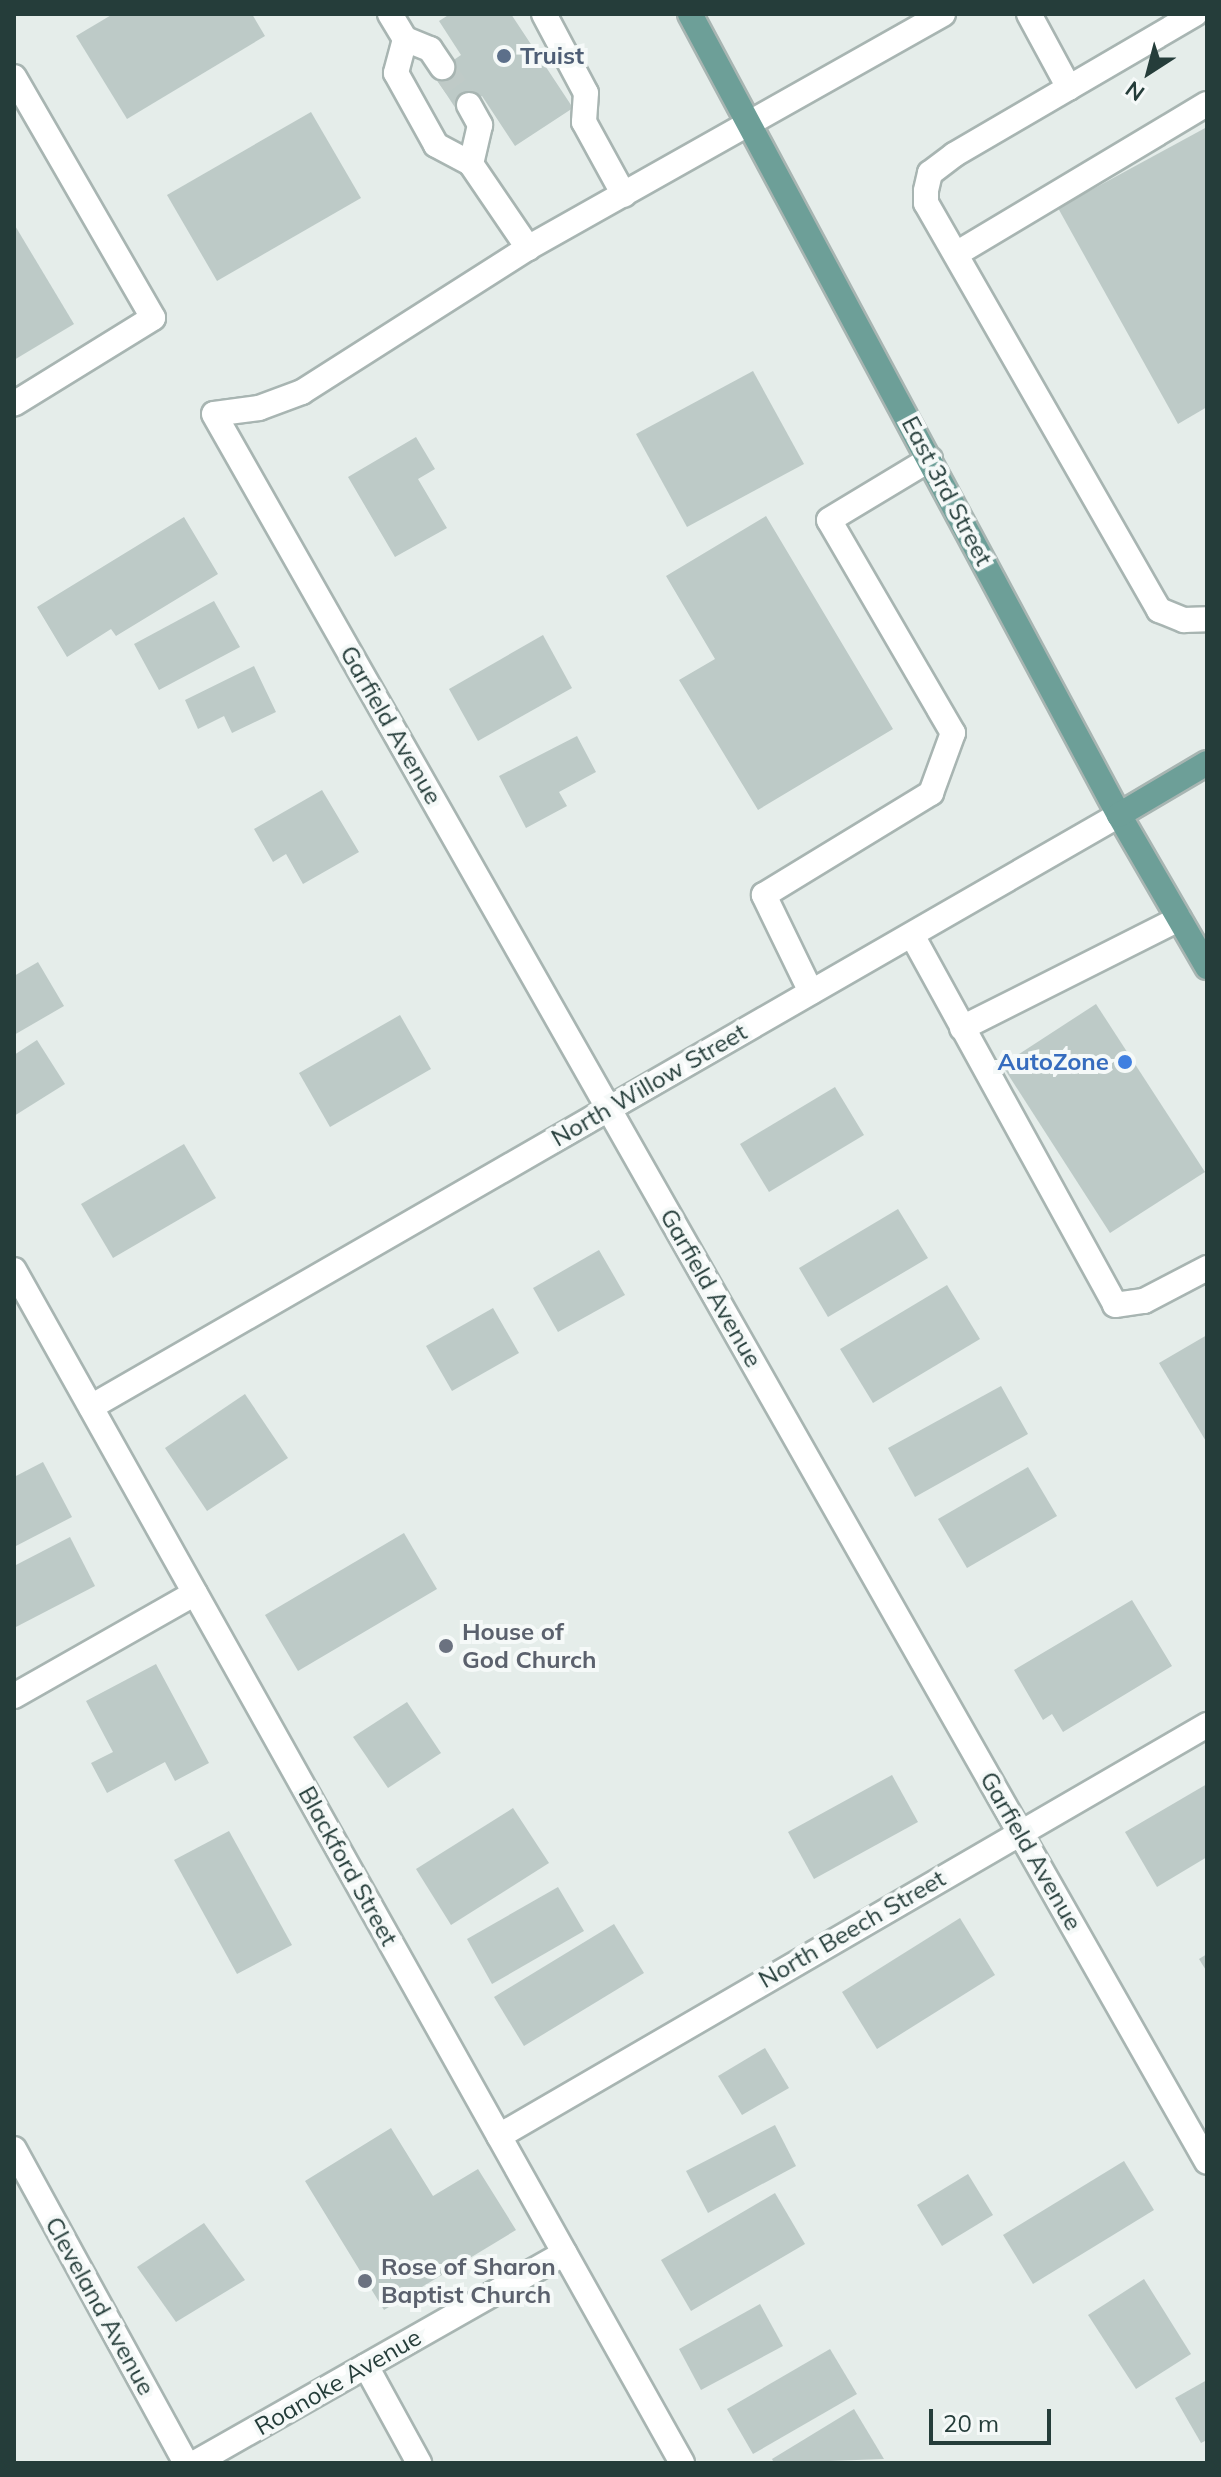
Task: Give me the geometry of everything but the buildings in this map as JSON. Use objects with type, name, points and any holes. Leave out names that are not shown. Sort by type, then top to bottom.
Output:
[{"type":"main road","name":"East 3rd Street","points":[[690,14],[751,121],[1119,815],[1207,967]]},
{"type":"main road","name":"North Willow Street","points":[[1119,815],[1207,763]]},
{"type":"street","points":[[390,14],[405,39],[430,49],[442,67]]},
{"type":"street","points":[[544,14],[586,93],[584,122],[624,195]]},
{"type":"street","points":[[405,39],[396,73],[436,145],[471,164],[528,248],[943,14]]},
{"type":"street","points":[[1029,14],[1069,88]]},
{"type":"street","points":[[1195,14],[930,173],[926,203],[1159,610],[1184,620],[1207,619]]},
{"type":"street","points":[[14,77],[153,318],[14,404]]},
{"type":"street","points":[[956,254],[1207,104]]},
{"type":"street","points":[[469,105],[480,125],[471,164]]},
{"type":"street","name":"Garfield Avenue","points":[[528,248],[302,392],[259,408],[214,414],[1207,2162]]},
{"type":"street","points":[[811,992],[764,895],[931,793],[953,733],[829,520],[930,459]]},
{"type":"street","name":"North Willow Street","points":[[91,1407],[1119,815]]},
{"type":"street","points":[[962,1028],[1179,919]]},
{"type":"street","points":[[912,935],[1115,1305],[1144,1301],[1207,1268]]},
{"type":"street","name":"Blackford Street","points":[[14,1270],[682,2463]]},
{"type":"street","points":[[14,1696],[195,1593]]},
{"type":"street","name":"North Beech Street","points":[[499,2136],[1019,1830],[1207,1725]]},
{"type":"street","name":"Cleveland Avenue","points":[[14,2149],[186,2463]]},
{"type":"street","name":"Roanoke Avenue","points":[[195,2463],[564,2253]]},
{"type":"street","points":[[366,2366],[419,2463]]},
{"type":"tunnel","points":[[442,67],[469,105]]},
{"type":"place","name":"Truist","points":[[504,56]]},
{"type":"place","name":"AutoZone","points":[[1125,1062]]},
{"type":"place","name":"House of God Church","points":[[446,1646]]},
{"type":"place","name":"Rose of Sharon Baptist Church","points":[[365,2281]]}]
